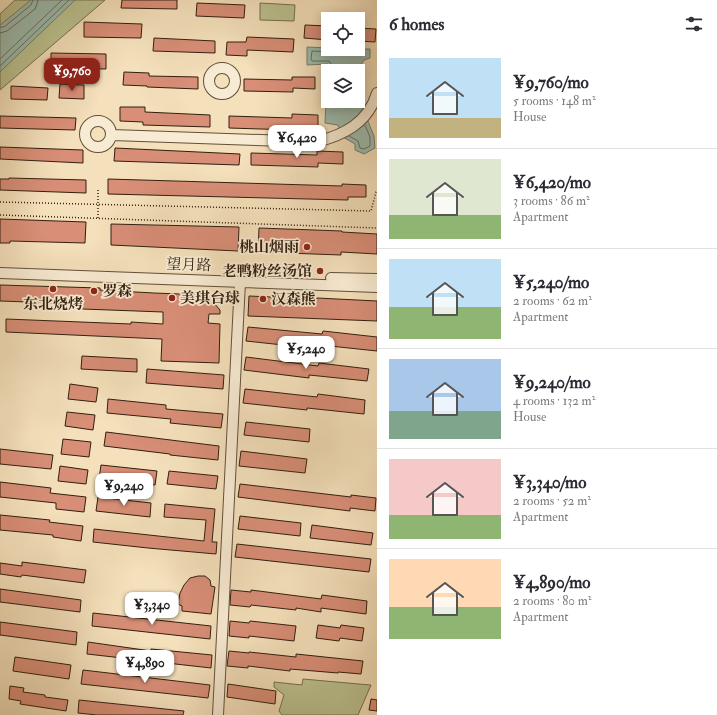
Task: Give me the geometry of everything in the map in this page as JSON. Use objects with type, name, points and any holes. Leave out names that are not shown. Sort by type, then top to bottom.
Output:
[{"type":"street","points":[[112,135],[316,142],[334,137],[352,127],[369,111],[377,93]]},
{"type":"street","name":"望月路","points":[[0,267],[377,279]]},
{"type":"street","name":"望月路","points":[[0,273],[377,287]]},
{"type":"street","points":[[218,715],[240,282]]},
{"type":"path","points":[[98,190],[98,218]]},
{"type":"path","points":[[0,202],[371,211],[377,191]]},
{"type":"path","points":[[0,215],[377,228]]},
{"type":"green space","points":[[15,0],[105,0],[0,90],[0,14]]},
{"type":"green space","points":[[260,3],[295,5],[294,21],[260,20]]},
{"type":"green space","points":[[303,679],[371,685],[358,715],[282,715],[279,711],[284,695],[274,687],[274,682],[302,685]]},
{"type":"water","points":[[31,0],[75,0],[0,72],[0,25]]},
{"type":"water","points":[[307,47],[321,48],[321,56],[365,56],[365,49],[370,49],[370,58],[364,60],[361,64],[307,65]]},
{"type":"water","points":[[326,108],[363,108],[374,136],[375,148],[364,154],[355,150],[355,144],[343,137],[338,125],[325,123]]},
{"type":"building","points":[[122,0],[177,0],[177,9],[121,8]]},
{"type":"building","points":[[197,3],[245,5],[244,18],[196,16]]},
{"type":"building","points":[[84,22],[142,24],[141,38],[84,37]]},
{"type":"building","points":[[305,25],[321,26],[321,39],[304,38]]},
{"type":"building","points":[[365,28],[376,29],[375,42],[365,41]]},
{"type":"building","points":[[247,37],[294,39],[293,52],[247,50],[247,56],[226,55],[227,42],[246,42]]},
{"type":"building","points":[[154,38],[215,41],[215,53],[153,51]]},
{"type":"building","points":[[51,53],[106,54],[106,69],[51,68]]},
{"type":"building","points":[[124,72],[149,73],[149,76],[198,77],[198,89],[123,85]]},
{"type":"building","points":[[292,77],[315,77],[315,89],[293,88],[293,92],[244,91],[244,79],[292,80]]},
{"type":"building","points":[[60,84],[84,85],[84,99],[59,98]]},
{"type":"building","points":[[11,86],[48,88],[47,100],[11,99]]},
{"type":"building","points":[[120,107],[145,107],[145,112],[210,115],[210,127],[143,125],[143,122],[120,121]]},
{"type":"building","points":[[292,114],[318,115],[318,127],[293,126],[292,130],[229,128],[229,116],[292,118]]},
{"type":"building","points":[[0,116],[76,118],[75,130],[0,128]]},
{"type":"building","points":[[0,147],[83,150],[83,163],[0,159]]},
{"type":"building","points":[[115,148],[240,154],[239,165],[114,161]]},
{"type":"building","points":[[317,151],[343,152],[343,164],[318,163],[318,167],[251,165],[251,153],[317,155]]},
{"type":"building","points":[[0,179],[86,180],[86,193],[0,190]]},
{"type":"building","points":[[108,179],[342,186],[342,184],[366,185],[366,197],[348,197],[348,200],[108,194]]},
{"type":"building","points":[[0,219],[86,222],[85,243],[10,241],[10,243],[0,243]]},
{"type":"building","points":[[111,224],[239,227],[238,251],[111,245]]},
{"type":"building","points":[[259,228],[342,231],[377,234],[377,254],[341,252],[341,255],[258,252]]},
{"type":"building","points":[[0,285],[100,288],[100,290],[207,295],[220,310],[220,314],[209,314],[208,323],[220,324],[219,363],[161,361],[162,339],[6,332],[6,319],[163,324],[163,312],[56,308],[56,303],[0,301]]},
{"type":"building","points":[[249,296],[377,301],[377,321],[248,316]]},
{"type":"building","points":[[248,327],[322,334],[323,331],[377,337],[377,351],[311,344],[311,348],[246,341]]},
{"type":"building","points":[[82,356],[137,359],[137,372],[81,369]]},
{"type":"building","points":[[246,357],[318,366],[319,363],[369,369],[367,381],[309,375],[309,378],[244,370]]},
{"type":"building","points":[[147,369],[224,375],[223,389],[146,383]]},
{"type":"building","points":[[70,384],[98,388],[96,402],[68,399]]},
{"type":"building","points":[[245,389],[317,397],[318,394],[365,400],[364,414],[243,403]]},
{"type":"building","points":[[108,399],[166,405],[166,409],[223,414],[221,428],[170,423],[171,419],[107,413]]},
{"type":"building","points":[[67,412],[95,415],[93,430],[65,426]]},
{"type":"building","points":[[246,422],[310,429],[309,442],[244,435]]},
{"type":"building","points":[[106,432],[219,446],[218,460],[104,446]]},
{"type":"building","points":[[63,439],[91,442],[89,457],[61,454]]},
{"type":"building","points":[[0,449],[53,455],[51,469],[0,464]]},
{"type":"building","points":[[241,451],[307,459],[305,473],[239,466]]},
{"type":"building","points":[[101,465],[157,471],[155,485],[99,479]]},
{"type":"building","points":[[60,466],[88,470],[86,484],[58,481]]},
{"type":"building","points":[[169,471],[218,476],[216,489],[167,484]]},
{"type":"building","points":[[0,482],[51,488],[50,493],[86,497],[84,512],[56,509],[56,503],[0,497]]},
{"type":"building","points":[[240,484],[351,497],[351,495],[376,498],[375,511],[350,508],[350,511],[238,497]]},
{"type":"building","points":[[98,497],[151,503],[150,517],[96,511]]},
{"type":"building","points":[[165,504],[215,509],[212,542],[217,542],[216,554],[93,542],[94,529],[204,541],[206,520],[164,517]]},
{"type":"building","points":[[0,515],[50,520],[49,522],[83,526],[81,541],[53,537],[53,535],[0,530]]},
{"type":"building","points":[[240,516],[301,523],[300,536],[238,529]]},
{"type":"building","points":[[312,525],[373,533],[371,545],[310,538]]},
{"type":"building","points":[[237,544],[371,559],[369,572],[235,557]]},
{"type":"building","points":[[22,562],[86,570],[84,583],[22,575],[21,577],[0,574],[0,563],[22,566]]},
{"type":"building","points":[[205,576],[210,580],[211,586],[215,587],[211,614],[182,611],[182,606],[178,604],[180,593],[184,585],[190,578]]},
{"type":"building","points":[[0,589],[81,600],[80,612],[0,602]]},
{"type":"building","points":[[231,590],[251,592],[251,590],[321,599],[322,595],[367,601],[366,614],[321,608],[321,612],[296,608],[296,610],[251,605],[250,607],[230,605]]},
{"type":"building","points":[[93,613],[211,626],[210,639],[92,626]]},
{"type":"building","points":[[230,621],[249,623],[250,621],[296,626],[294,641],[249,636],[249,638],[229,636]]},
{"type":"building","points":[[0,622],[77,632],[76,645],[0,635]]},
{"type":"building","points":[[318,625],[340,628],[341,625],[364,628],[362,641],[340,638],[339,641],[316,638]]},
{"type":"building","points":[[88,642],[151,651],[151,649],[212,655],[211,668],[87,654]]},
{"type":"building","points":[[229,651],[296,657],[296,654],[363,661],[361,674],[290,669],[290,671],[248,666],[248,668],[227,666]]},
{"type":"building","points":[[15,657],[71,665],[69,679],[13,671]]},
{"type":"building","points":[[83,670],[210,685],[208,698],[81,684]]},
{"type":"building","points":[[228,684],[276,691],[275,704],[227,697]]},
{"type":"building","points":[[10,686],[24,688],[23,692],[68,700],[66,711],[20,704],[21,701],[9,699]]},
{"type":"building","points":[[371,699],[377,700],[377,711],[369,710]]},
{"type":"building","points":[[79,700],[184,711],[183,715],[97,715],[78,713]]},
{"type":"place","name":"桃山烟雨","points":[[307,247]]},
{"type":"place","name":"老鸭粉丝汤馆","points":[[320,271]]},
{"type":"place","name":"东北烧烤","points":[[53,289]]},
{"type":"place","name":"罗森","points":[[94,291]]},
{"type":"place","name":"美琪台球","points":[[172,298]]},
{"type":"place","name":"汉森熊","points":[[263,299]]}]
